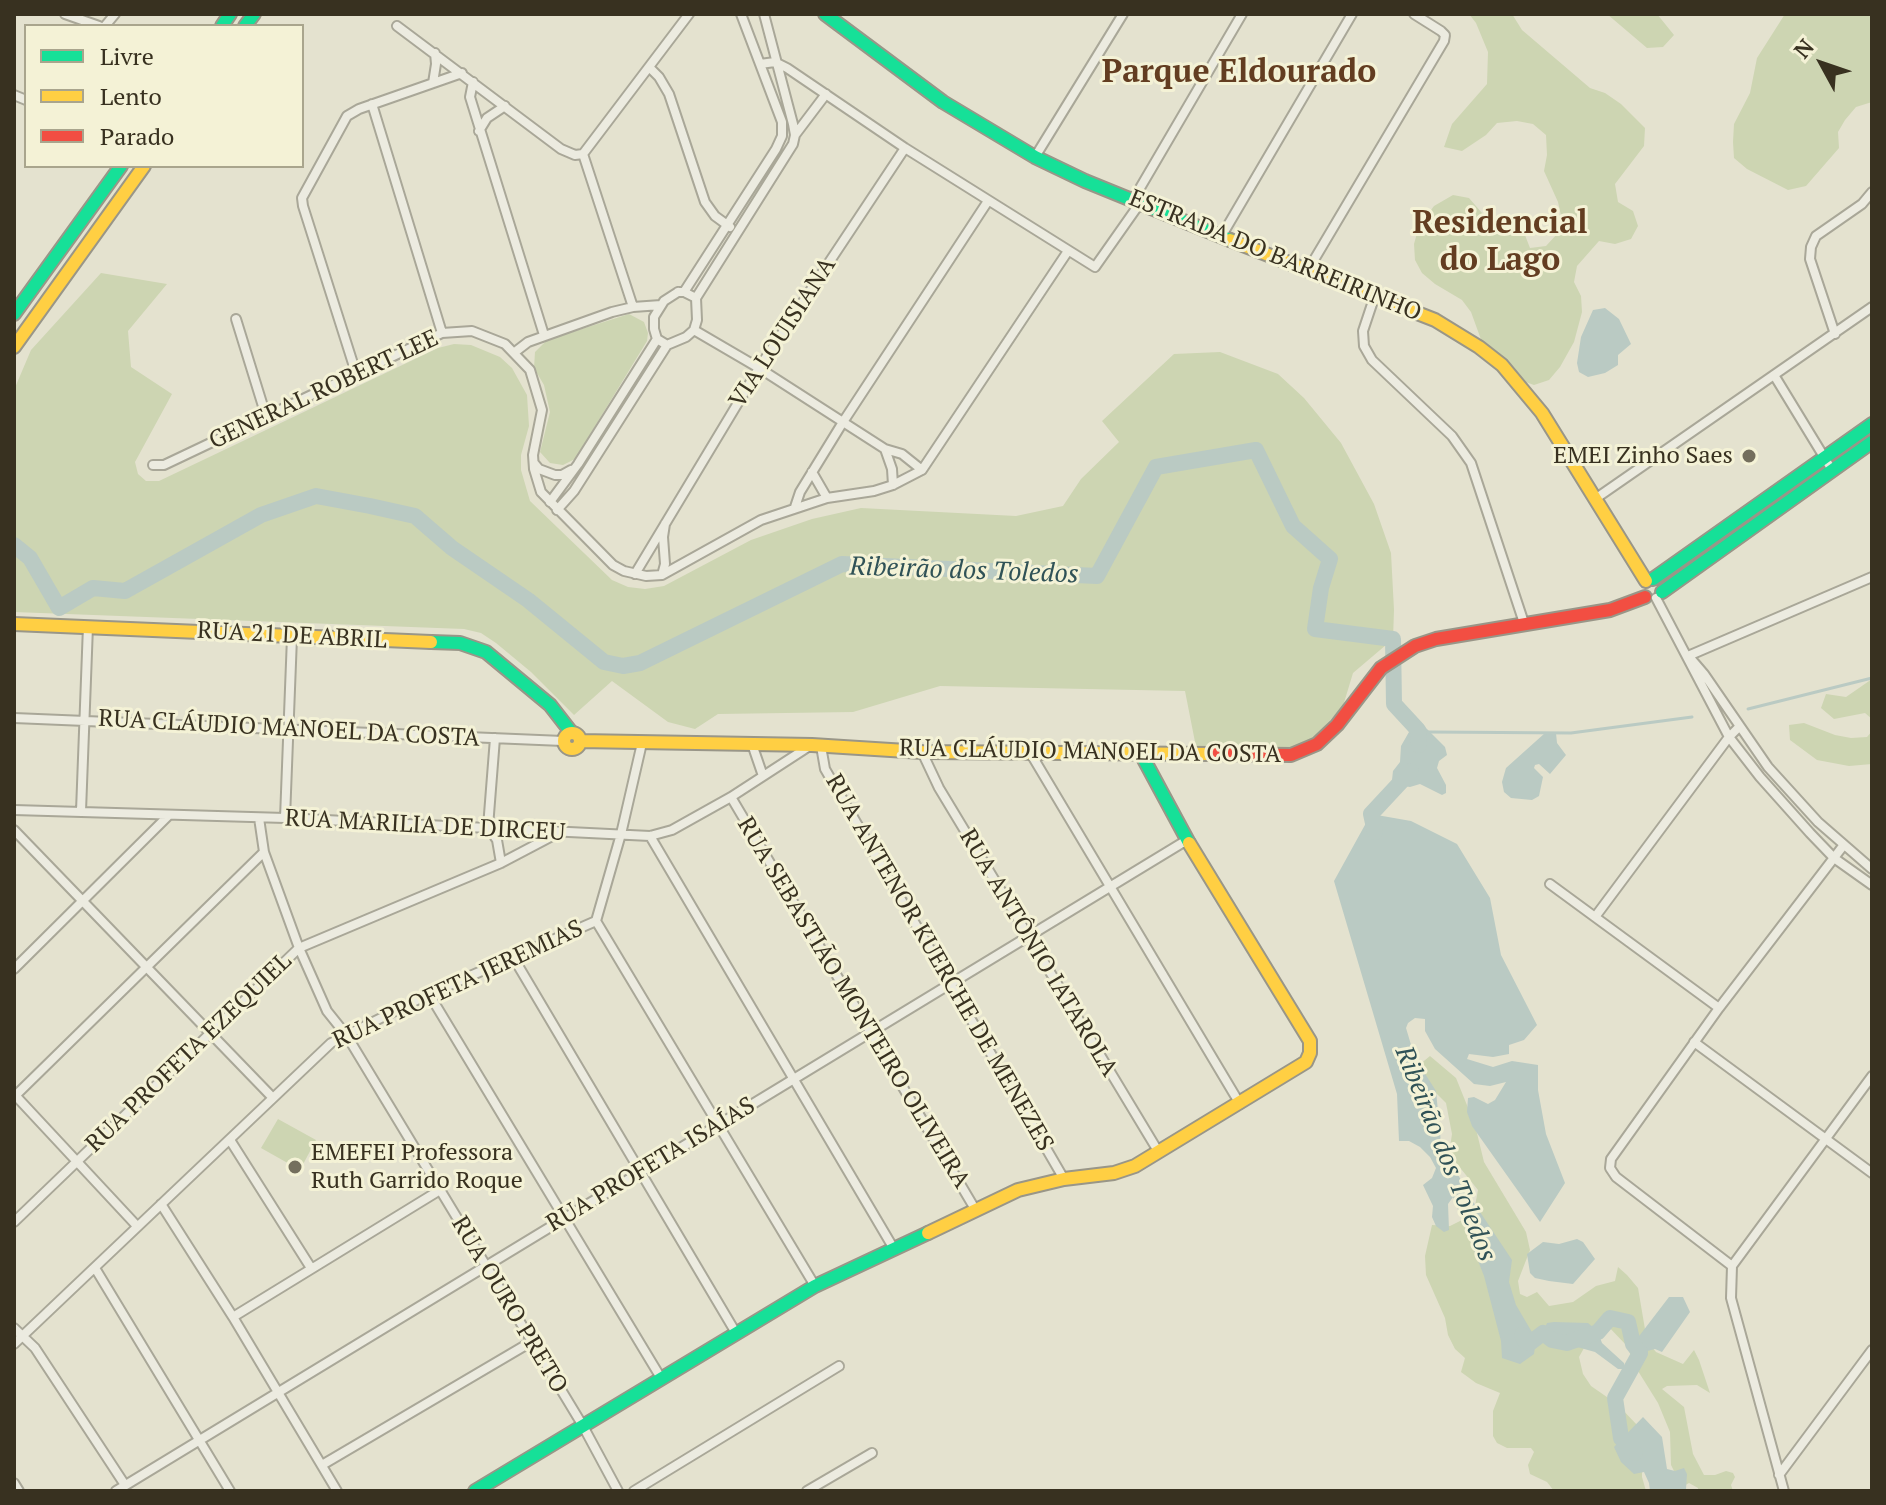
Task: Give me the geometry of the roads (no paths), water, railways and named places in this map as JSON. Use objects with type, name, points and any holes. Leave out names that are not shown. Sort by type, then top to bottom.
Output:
[{"type":"main road","name":"ESTRADA DO BARREIRINHO","points":[[825,14],[943,102],[1035,157],[1221,237],[1435,320],[1479,347],[1502,365],[1542,413],[1649,580],[1661,584],[1654,596]]},
{"type":"main road","points":[[14,314],[120,168]]},
{"type":"main road","points":[[14,347],[143,168]]},
{"type":"main road","points":[[1654,596],[1641,589],[1649,580],[1872,424]]},
{"type":"main road","name":"RUA CLÁUDIO MANOEL DA COSTA","points":[[570,738],[642,743],[816,745],[922,752],[1291,755],[1317,744],[1337,725],[1381,668],[1415,646],[1436,639],[1610,610],[1654,596],[1872,442]]},
{"type":"main road","name":"RUA 21 DE ABRIL","points":[[14,624],[460,643],[486,652],[550,705],[570,738]]},
{"type":"main road","points":[[475,1491],[815,1286],[1018,1190],[1064,1179],[1114,1173],[1135,1166],[1306,1062],[1310,1041],[1187,840],[1141,754]]},
{"type":"street","points":[[65,14],[97,24]]},
{"type":"street","points":[[397,26],[561,149],[575,155],[583,154],[689,14]]},
{"type":"street","points":[[684,292],[782,136],[782,122],[741,14]]},
{"type":"street","points":[[1035,157],[1123,14]]},
{"type":"street","points":[[760,64],[775,62],[1096,268],[1126,224],[1242,14]]},
{"type":"street","points":[[1221,237],[1352,14]]},
{"type":"street","points":[[1308,270],[1444,41],[1445,35],[1414,14]]},
{"type":"street","points":[[764,16],[795,135]]},
{"type":"street","points":[[433,83],[435,53]]},
{"type":"street","points":[[649,67],[669,94],[705,202],[715,216],[738,231]]},
{"type":"street","points":[[356,373],[302,198],[347,116],[372,104],[462,73]]},
{"type":"street","points":[[767,84],[798,78]]},
{"type":"street","points":[[473,82],[470,97],[479,131],[544,335]]},
{"type":"street","points":[[557,510],[574,491],[667,345],[694,330],[696,298],[793,144],[795,135],[826,94]]},
{"type":"street","points":[[372,104],[442,333]]},
{"type":"street","points":[[479,131],[487,118],[505,106]]},
{"type":"street","name":"VIA LOUISIANA","points":[[635,574],[759,368],[905,148]]},
{"type":"street","points":[[583,154],[633,307],[654,317]]},
{"type":"street","points":[[1835,334],[1810,259],[1811,247],[1816,236],[1862,204],[1872,192]]},
{"type":"street","points":[[795,507],[812,472],[843,422],[988,201]]},
{"type":"street","points":[[661,305],[633,307],[544,335],[515,352],[530,370],[540,398],[541,428],[533,462],[536,481],[557,510],[613,565],[635,574],[662,575],[761,520],[827,498],[874,491],[922,470],[1068,251]]},
{"type":"street","points":[[667,345],[657,339],[654,329],[654,317],[661,305],[678,292],[696,298]]},
{"type":"street","points":[[1374,298],[1363,331],[1364,346],[1372,360],[1452,436],[1471,463],[1525,626]]},
{"type":"street","points":[[1595,499],[1872,307]]},
{"type":"street","points":[[236,319],[266,416]]},
{"type":"street","name":"GENERAL ROBERT LEE","points":[[153,465],[164,465],[442,333],[463,330],[481,334],[515,352]]},
{"type":"street","points":[[694,330],[885,449],[902,454],[922,470]]},
{"type":"street","points":[[550,502],[578,464],[657,339]]},
{"type":"street","points":[[1774,375],[1832,470]]},
{"type":"street","points":[[885,449],[892,469],[893,485]]},
{"type":"street","points":[[533,462],[539,469],[555,475],[569,472],[578,464]]},
{"type":"street","points":[[812,472],[827,498]]},
{"type":"street","name":"VIA LOUISIANA","points":[[662,575],[666,519]]},
{"type":"street","points":[[1688,656],[1872,577]]},
{"type":"street","points":[[1654,596],[1729,737],[1760,777],[1834,858],[1872,885]]},
{"type":"street","points":[[81,811],[88,626]]},
{"type":"street","points":[[285,818],[292,637]]},
{"type":"street","points":[[1688,656],[1704,674],[1768,767],[1843,846],[1872,869]]},
{"type":"street","name":"RUA CLÁUDIO MANOEL DA COSTA","points":[[14,718],[495,738],[570,738]]},
{"type":"street","points":[[1595,917],[1739,727]]},
{"type":"street","points":[[495,738],[488,827],[497,840],[501,863]]},
{"type":"street","name":"RUA PROFETA JEREMIAS","points":[[14,1344],[324,1048],[429,994],[596,921],[621,834],[642,743]]},
{"type":"street","points":[[752,744],[763,776]]},
{"type":"street","name":"RUA MARILIA DE DIRCEU","points":[[14,810],[285,818],[650,836],[672,830],[816,745]]},
{"type":"street","name":"RUA ANTENOR KUERCHE DE MENEZES","points":[[816,745],[825,769],[1064,1179]]},
{"type":"street","name":"RUA ANTÔNIO IATAROLA","points":[[922,752],[939,788],[1158,1151]]},
{"type":"street","points":[[1031,754],[1240,1104]]},
{"type":"street","name":"RUA SEBASTIÃO MONTEIRO OLIVEIRA","points":[[731,797],[975,1209]]},
{"type":"street","points":[[14,969],[168,816]]},
{"type":"street","name":"RUA OURO PRETO","points":[[259,818],[264,852],[299,948],[327,1011],[347,1036],[583,1426],[618,1491]]},
{"type":"street","points":[[537,831],[538,844]]},
{"type":"street","name":"RUA PROFETA EZEQUIEL","points":[[14,1222],[299,948],[501,863],[558,833]]},
{"type":"street","points":[[16,836],[273,1098]]},
{"type":"street","points":[[650,836],[894,1249]]},
{"type":"street","name":"RUA PROFETA ISAÍAS","points":[[116,1491],[1187,840]]},
{"type":"street","points":[[1732,1266],[1616,1177],[1610,1168],[1611,1159],[1719,1008],[1843,846]]},
{"type":"street","points":[[137,1226],[15,1095],[264,852]]},
{"type":"street","points":[[1550,884],[1719,1008]]},
{"type":"street","points":[[596,921],[815,1286]]},
{"type":"street","points":[[513,957],[736,1333]]},
{"type":"street","points":[[429,994],[661,1378]]},
{"type":"street","points":[[1694,1042],[1872,1173]]},
{"type":"street","points":[[1784,1491],[1731,1298],[1732,1266],[1872,1076]]},
{"type":"street","points":[[230,1140],[311,1268]]},
{"type":"street","points":[[233,1317],[440,1190]]},
{"type":"street","points":[[161,1204],[337,1491]]},
{"type":"street","points":[[95,1268],[230,1491]]},
{"type":"street","points":[[14,1328],[35,1348],[125,1485]]},
{"type":"street","points":[[322,1465],[531,1342]]},
{"type":"street","points":[[1779,1475],[1872,1350]]},
{"type":"street","points":[[634,1491],[839,1366]]},
{"type":"street","points":[[807,1491],[872,1453]]},
{"type":"street","points":[[14,1483],[19,1491]]},
{"type":"water","points":[[1605,308],[1619,319],[1631,344],[1618,355],[1618,365],[1605,373],[1588,377],[1579,372],[1577,363],[1581,337],[1593,310]]},
{"type":"water","points":[[1422,724],[1445,747],[1447,755],[1439,761],[1437,768],[1446,785],[1446,793],[1442,795],[1420,784],[1410,787],[1397,785],[1392,780],[1393,771],[1400,762],[1401,746],[1413,725]]},
{"type":"water","points":[[1545,733],[1556,733],[1557,743],[1566,755],[1550,774],[1539,764],[1535,765],[1534,768],[1543,777],[1539,796],[1532,800],[1511,798],[1504,792],[1502,782],[1506,768]]},
{"type":"water","points":[[1371,814],[1411,821],[1457,844],[1490,898],[1501,955],[1537,1025],[1524,1040],[1509,1045],[1509,1054],[1493,1057],[1469,1054],[1467,1059],[1493,1067],[1512,1061],[1538,1065],[1538,1090],[1546,1134],[1565,1183],[1540,1222],[1472,1126],[1467,1112],[1468,1098],[1474,1097],[1488,1104],[1495,1100],[1506,1082],[1490,1086],[1474,1084],[1435,1049],[1425,1031],[1425,1019],[1415,1018],[1406,1028],[1415,1058],[1436,1091],[1441,1143],[1470,1197],[1512,1260],[1509,1282],[1516,1305],[1536,1339],[1534,1354],[1520,1364],[1502,1358],[1501,1341],[1484,1276],[1453,1197],[1448,1204],[1449,1230],[1444,1232],[1436,1226],[1432,1217],[1433,1206],[1423,1185],[1432,1178],[1436,1168],[1420,1147],[1409,1141],[1399,1141],[1397,1094],[1334,881]]},
{"type":"water","points":[[1577,1239],[1583,1242],[1595,1259],[1573,1284],[1535,1278],[1530,1273],[1527,1254],[1543,1242],[1559,1244]]},
{"type":"water","points":[[1669,1297],[1683,1297],[1690,1312],[1662,1352],[1655,1349],[1640,1353],[1633,1344]]},
{"type":"water","points":[[1547,1323],[1588,1323],[1598,1332],[1602,1343],[1624,1363],[1625,1369],[1618,1369],[1595,1352],[1552,1340],[1543,1333]]},
{"type":"water","points":[[1643,1417],[1662,1437],[1667,1469],[1675,1471],[1684,1468],[1687,1474],[1686,1489],[1650,1491],[1644,1472],[1634,1474],[1621,1462],[1614,1447]]},
{"type":"waterway","name":"Ribeirão dos Toledos","points":[[14,545],[30,558],[59,608],[93,588],[125,591],[261,515],[316,496],[370,506],[415,516],[452,548],[528,600],[604,662],[623,666],[640,663],[842,564],[1097,576],[1156,467],[1256,450],[1293,526],[1330,559],[1321,588],[1315,629],[1393,639],[1394,704],[1418,730],[1419,745]]},
{"type":"waterway","points":[[1748,709],[1872,678]]},
{"type":"waterway","points":[[1429,732],[1571,733],[1692,717]]},
{"type":"waterway","name":"Ribeirão dos Toledos","points":[[1375,832],[1371,814],[1411,771]]},
{"type":"waterway","name":"Ribeirão dos Toledos","points":[[1522,1335],[1530,1343],[1543,1333],[1552,1340],[1567,1343],[1598,1332],[1610,1318],[1628,1322],[1633,1344],[1640,1353],[1615,1398],[1621,1438],[1635,1453]]},
{"type":"place","name":"EMEI Zinho Saes","points":[[1749,456]]},
{"type":"place","name":"EMEFEI Professora Ruth Garrido Roque","points":[[295,1167]]},
{"type":"district","name":"Parque Eldourado","points":[[1239,73]]},
{"type":"district","name":"Residencial do Lago","points":[[1500,242]]}]
